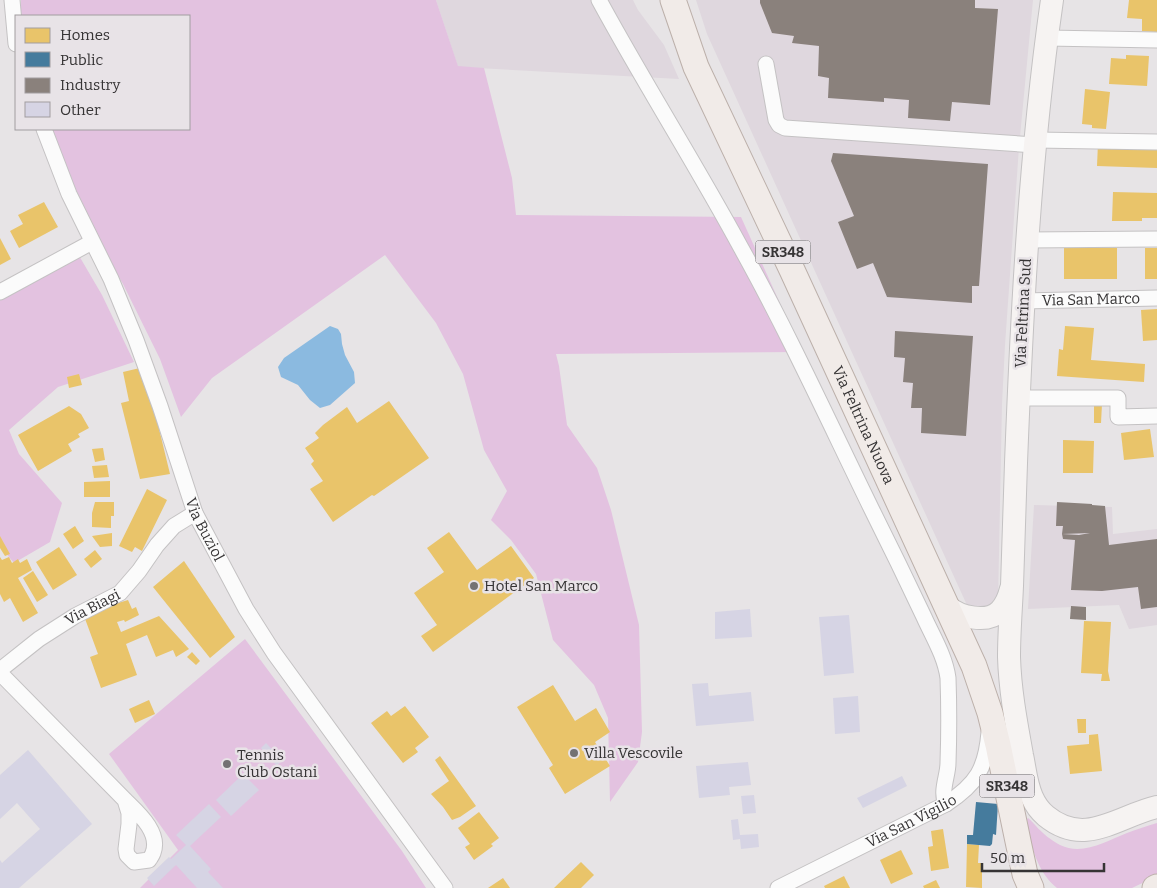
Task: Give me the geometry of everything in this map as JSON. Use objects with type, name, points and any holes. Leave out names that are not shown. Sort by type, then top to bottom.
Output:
[{"type":"main road","points":[[656,0],[696,67]]},
{"type":"main road","name":"Via Feltrina Nuova","points":[[673,0],[696,67],[792,270],[974,666],[990,713],[1025,874],[1030,888]]},
{"type":"main road","name":"Via Feltrina Sud","points":[[1047,0],[1048,33]]},
{"type":"main road","name":"Via Feltrina Sud","points":[[1052,0],[1026,240],[1009,640],[1011,691],[1031,794],[1037,806],[1046,816],[1058,824],[1088,830],[1100,828],[1144,810],[1157,807]]},
{"type":"main road","name":"Via Feltrina Sud","points":[[947,606],[954,612],[964,616],[975,618],[991,616],[1001,610],[1012,588]]},
{"type":"main road","name":"Via Feltrina Nuova","points":[[1023,860],[1030,874],[1043,888]]},
{"type":"street","points":[[12,0],[15,33]]},
{"type":"street","points":[[599,0],[709,191],[771,304],[940,650],[947,669],[948,678],[948,764],[944,791],[946,804]]},
{"type":"street","points":[[1048,33],[1157,40]]},
{"type":"street","points":[[766,64],[776,120],[779,125],[785,128],[1035,143],[1157,142]]},
{"type":"street","name":"Via Buziol","points":[[44,130],[69,194],[111,279],[136,340],[195,513],[246,608],[274,653],[445,888]]},
{"type":"street","points":[[1026,240],[1157,239]]},
{"type":"street","points":[[0,292],[92,242]]},
{"type":"street","name":"Via San Marco","points":[[1023,301],[1157,298]]},
{"type":"street","points":[[1018,398],[1118,398],[1118,417],[1157,416]]},
{"type":"street","name":"Via Biagi","points":[[0,670],[46,634],[75,616],[120,593],[174,526],[195,513]]},
{"type":"street","points":[[0,673],[125,800]]},
{"type":"street","name":"Via San Vigilio","points":[[778,888],[946,804],[965,791],[982,769],[988,747],[990,713]]},
{"type":"shaded area","points":[[21,0],[436,0],[458,66],[484,68],[512,178],[516,215],[741,217],[802,352],[556,354],[567,425],[597,468],[611,510],[639,625],[642,732],[638,762],[610,802],[608,718],[594,685],[553,640],[536,574],[511,540],[491,520],[507,491],[484,450],[463,374],[436,323],[385,255],[212,378],[181,417],[160,359],[123,284],[99,243],[73,192],[51,130],[190,130],[190,15],[21,15]]},
{"type":"shaded area","points":[[436,0],[633,0],[638,10],[664,45],[679,79],[458,67]]},
{"type":"shaded area","points":[[696,0],[1033,0],[1019,147],[1005,345],[998,603],[971,614],[707,34]]},
{"type":"shaded area","points":[[78,254],[102,295],[134,362],[58,387],[9,430],[19,454],[62,503],[50,542],[14,563],[0,546],[0,298]]},
{"type":"shaded area","points":[[1034,505],[1112,507],[1113,534],[1157,529],[1157,625],[1129,629],[1119,605],[1028,609]]},
{"type":"shaded area","name":"Tennis Club Ostani","points":[[245,639],[402,851],[426,888],[140,888],[178,850],[109,754]]},
{"type":"shaded area","points":[[1028,818],[1041,831],[1060,845],[1077,849],[1094,846],[1157,823],[1157,876],[1132,888],[1057,888],[1044,874],[1036,857],[1030,838]]},
{"type":"water","points":[[330,326],[338,329],[341,334],[345,355],[354,372],[355,383],[330,405],[320,408],[310,400],[298,385],[281,377],[278,367],[284,358]]},
{"type":"building: Homes","points":[[1129,0],[1157,0],[1157,32],[1142,31],[1142,19],[1127,18]]},
{"type":"building: Homes","points":[[1126,55],[1149,56],[1147,86],[1109,84],[1111,58],[1126,59]]},
{"type":"building: Homes","points":[[1085,89],[1110,92],[1106,129],[1092,128],[1092,125],[1082,124]]},
{"type":"building: Homes","points":[[1098,143],[1157,145],[1157,168],[1097,166]]},
{"type":"building: Homes","points":[[1113,192],[1157,193],[1157,218],[1142,218],[1142,221],[1112,221]]},
{"type":"building: Homes","points":[[44,202],[58,227],[19,248],[10,231],[23,224],[18,215]]},
{"type":"building: Homes","points":[[0,238],[11,259],[0,265]]},
{"type":"building: Homes","points":[[1064,247],[1117,248],[1117,279],[1064,279]]},
{"type":"building: Homes","points":[[1145,248],[1157,248],[1157,279],[1145,279]]},
{"type":"building: Homes","points":[[1157,309],[1157,340],[1143,341],[1141,310]]},
{"type":"building: Homes","points":[[1065,326],[1094,328],[1091,360],[1145,364],[1144,382],[1057,376],[1059,349],[1063,350]]},
{"type":"building: Homes","points":[[144,367],[170,474],[140,479],[121,403],[129,401],[123,372]]},
{"type":"building: Homes","points":[[79,374],[82,385],[69,388],[67,377]]},
{"type":"building: Homes","points":[[389,401],[429,458],[333,522],[310,489],[323,481],[311,464],[314,461],[305,448],[319,438],[315,433],[323,425],[347,407],[357,423]]},
{"type":"building: Homes","points":[[1094,404],[1102,404],[1101,423],[1094,423]]},
{"type":"building: Homes","points":[[69,406],[81,414],[89,428],[78,434],[80,437],[68,444],[72,451],[38,471],[18,435]]},
{"type":"building: Homes","points":[[1150,429],[1154,457],[1124,460],[1121,433]]},
{"type":"building: Homes","points":[[1063,440],[1094,441],[1093,473],[1063,473]]},
{"type":"building: Homes","points":[[103,448],[105,460],[95,462],[92,449]]},
{"type":"building: Homes","points":[[107,465],[109,477],[94,478],[92,466]]},
{"type":"building: Homes","points":[[110,481],[110,497],[84,497],[84,482]]},
{"type":"building: Homes","points":[[147,489],[167,500],[142,551],[135,547],[132,552],[119,546]]},
{"type":"building: Homes","points":[[95,502],[114,502],[114,516],[111,516],[111,528],[92,527],[92,513]]},
{"type":"building: Homes","points":[[75,526],[84,541],[73,549],[63,534]]},
{"type":"building: Homes","name":"Hotel San Marco","points":[[449,532],[477,570],[511,546],[534,578],[433,652],[421,636],[437,625],[414,593],[444,572],[427,548]]},
{"type":"building: Homes","points":[[112,533],[112,546],[100,547],[92,536]]},
{"type":"building: Homes","points":[[0,536],[10,554],[5,556],[0,548]]},
{"type":"building: Homes","points":[[59,547],[77,575],[53,590],[36,562]]},
{"type":"building: Homes","points":[[95,550],[102,559],[91,568],[84,559]]},
{"type":"building: Homes","points":[[0,557],[2,560],[9,557],[12,563],[18,559],[20,563],[27,559],[32,570],[18,578],[38,613],[23,622],[10,598],[4,602],[0,594]]},
{"type":"building: Homes","points":[[184,561],[235,637],[210,658],[153,587]]},
{"type":"building: Homes","points":[[33,571],[48,595],[37,602],[23,578]]},
{"type":"building: Homes","points":[[128,600],[132,609],[136,607],[139,615],[125,622],[124,620],[117,622],[121,632],[159,616],[189,649],[176,657],[173,650],[156,657],[147,635],[126,644],[137,675],[101,688],[90,657],[98,654],[84,616],[111,604]]},
{"type":"building: Homes","points":[[1084,621],[1111,622],[1108,671],[1110,681],[1101,681],[1102,674],[1081,673]]},
{"type":"building: Homes","points":[[192,652],[200,661],[196,665],[187,657]]},
{"type":"building: Homes","name":"Villa Vescovile","points":[[553,685],[575,721],[596,708],[610,732],[595,742],[610,766],[565,794],[549,768],[553,765],[517,707]]},
{"type":"building: Homes","points":[[149,700],[155,714],[135,723],[129,709]]},
{"type":"building: Homes","points":[[405,706],[429,737],[415,748],[418,752],[403,763],[371,723],[387,711],[391,716]]},
{"type":"building: Homes","points":[[1077,719],[1086,719],[1086,733],[1078,733]]},
{"type":"building: Homes","points":[[1098,734],[1102,771],[1070,774],[1067,746],[1089,744],[1089,735]]},
{"type":"building: Homes","points":[[440,756],[476,806],[452,820],[431,794],[449,781],[435,760]]},
{"type":"building: Homes","points":[[479,812],[499,838],[491,844],[493,846],[474,860],[465,847],[470,844],[458,828]]},
{"type":"building: Homes","points":[[943,829],[949,868],[931,871],[928,847],[933,846],[931,831]]},
{"type":"building: Homes","points":[[967,844],[979,845],[978,863],[982,863],[982,888],[966,887]]},
{"type":"building: Homes","points":[[901,850],[913,874],[891,884],[880,860]]},
{"type":"building: Homes","points":[[581,862],[594,875],[581,888],[554,888]]},
{"type":"building: Homes","points":[[844,876],[850,888],[825,888],[824,886]]},
{"type":"building: Homes","points":[[503,878],[510,888],[488,888]]},
{"type":"building: Homes","points":[[936,880],[940,888],[924,888],[923,886]]},
{"type":"building: Public","points":[[976,802],[998,804],[996,835],[993,834],[990,846],[967,844],[967,835],[973,835]]},
{"type":"building: Industry","points":[[760,0],[975,0],[975,8],[998,9],[990,105],[952,102],[950,121],[908,118],[909,100],[884,98],[884,102],[828,98],[829,78],[818,76],[819,46],[792,43],[794,36],[772,33]]},
{"type":"building: Industry","points":[[833,153],[988,164],[979,286],[972,286],[972,303],[887,297],[873,263],[857,269],[838,222],[854,216],[831,161]]},
{"type":"building: Industry","points":[[895,331],[973,336],[966,436],[921,433],[922,408],[911,408],[913,383],[903,382],[905,358],[894,357]]},
{"type":"building: Industry","points":[[1057,502],[1105,506],[1109,545],[1157,539],[1157,607],[1141,609],[1138,587],[1102,591],[1071,590],[1075,540],[1063,539],[1062,534],[1063,526],[1056,526]],"holes":[[[1090,533],[1079,535],[1062,534]]]},
{"type":"building: Industry","points":[[1071,606],[1086,607],[1086,620],[1070,619]]},
{"type":"building: Other","points":[[750,609],[752,637],[715,639],[715,612]]},
{"type":"building: Other","points":[[849,615],[854,673],[824,676],[819,617]]},
{"type":"building: Other","points":[[708,683],[709,696],[751,692],[754,721],[696,726],[692,684]]},
{"type":"building: Other","points":[[858,696],[860,732],[835,734],[833,698]]},
{"type":"building: Other","points":[[266,743],[282,760],[277,766],[261,748]]},
{"type":"building: Other","points":[[28,750],[92,824],[19,888],[0,888],[0,860],[2,863],[40,829],[17,803],[0,819],[0,775]]},
{"type":"building: Other","points":[[748,762],[751,785],[729,787],[730,795],[699,798],[696,766]]},
{"type":"building: Other","points":[[243,774],[259,790],[231,816],[216,800]]},
{"type":"building: Other","points":[[902,776],[907,786],[863,808],[857,798]]},
{"type":"building: Other","points":[[754,795],[756,813],[743,814],[741,796]]},
{"type":"building: Other","points":[[209,804],[221,817],[190,846],[211,869],[208,872],[223,888],[197,888],[176,865],[154,886],[147,878],[169,857],[171,859],[186,845],[176,835]]},
{"type":"building: Other","points":[[738,819],[740,835],[758,834],[759,847],[741,849],[740,839],[733,840],[731,820]]},
{"type":"place","name":"Hotel San Marco","points":[[474,586]]},
{"type":"place","name":"Villa Vescovile","points":[[574,753]]},
{"type":"place","name":"Tennis Club Ostani","points":[[227,764]]}]
